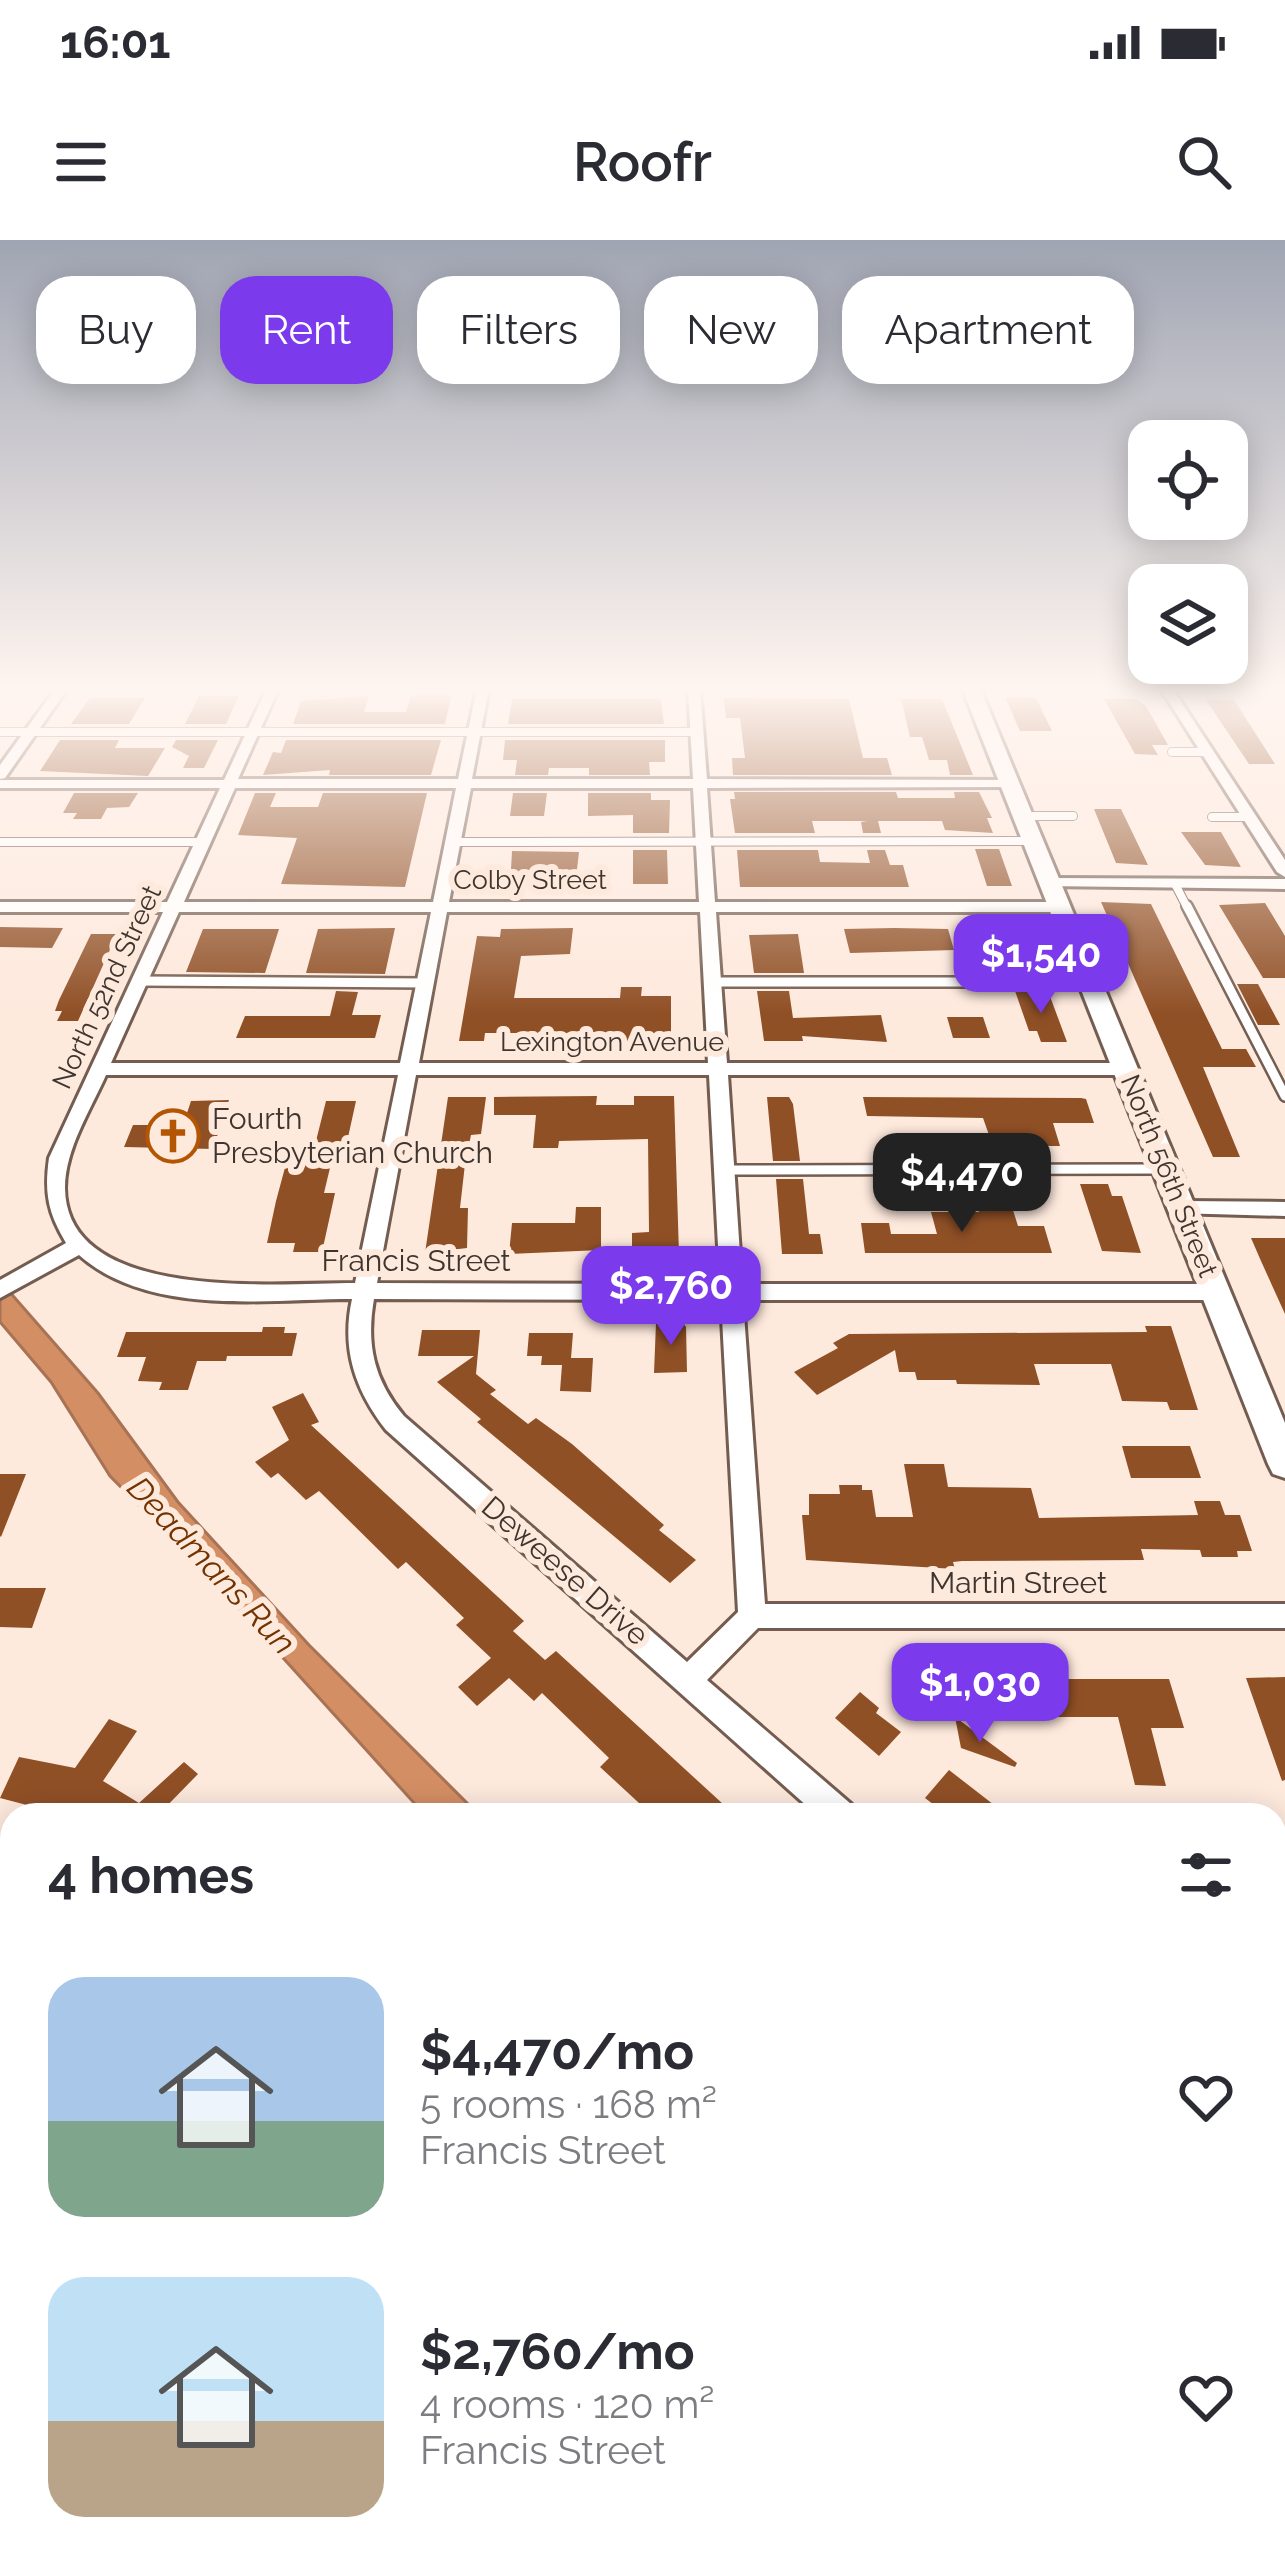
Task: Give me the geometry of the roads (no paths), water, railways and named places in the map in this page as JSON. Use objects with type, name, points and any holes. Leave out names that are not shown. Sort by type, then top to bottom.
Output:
[{"type":"main road","name":"North 56th Street","points":[[1015,797],[1285,1464]]},
{"type":"street","name":"North 52nd Street","points":[[79,1245],[60,1219],[55,1176],[223,797]]},
{"type":"street","name":"Deweese Drive","points":[[463,797],[364,1291],[359,1354],[385,1412],[826,1803]]},
{"type":"street","points":[[688,1680],[752,1616],[701,797]]},
{"type":"street","points":[[1237,797],[1285,872]]},
{"type":"street","name":"Colby Street","points":[[0,907],[708,907],[1055,895],[1175,884],[1285,884]]},
{"type":"street","name":"Lexington Avenue","points":[[99,1069],[1126,1069]]},
{"type":"street","points":[[1182,1208],[1285,1209]]},
{"type":"street","points":[[0,1290],[79,1245]]},
{"type":"street","name":"Francis Street","points":[[79,1245],[129,1276],[185,1289],[1215,1292]]},
{"type":"street","name":"Martin Street","points":[[752,1616],[1285,1616]]},
{"type":"lane","points":[[454,842],[704,842],[1028,829],[1073,816]]},
{"type":"lane","points":[[1212,817],[1250,817]]},
{"type":"lane","points":[[0,842],[202,842]]},
{"type":"lane","points":[[1175,884],[1285,1096]]},
{"type":"lane","points":[[139,982],[426,983]]},
{"type":"lane","points":[[713,982],[1090,982]]},
{"type":"lane","points":[[725,1170],[1166,1169]]},
{"type":"water","name":"Deadmans Run","points":[[0,1281],[98,1393],[178,1502],[309,1645],[467,1803],[414,1803],[209,1576],[110,1476],[51,1382],[0,1322]]},
{"type":"place","name":"Fourth Presbyterian Church","points":[[173,1136]]}]
